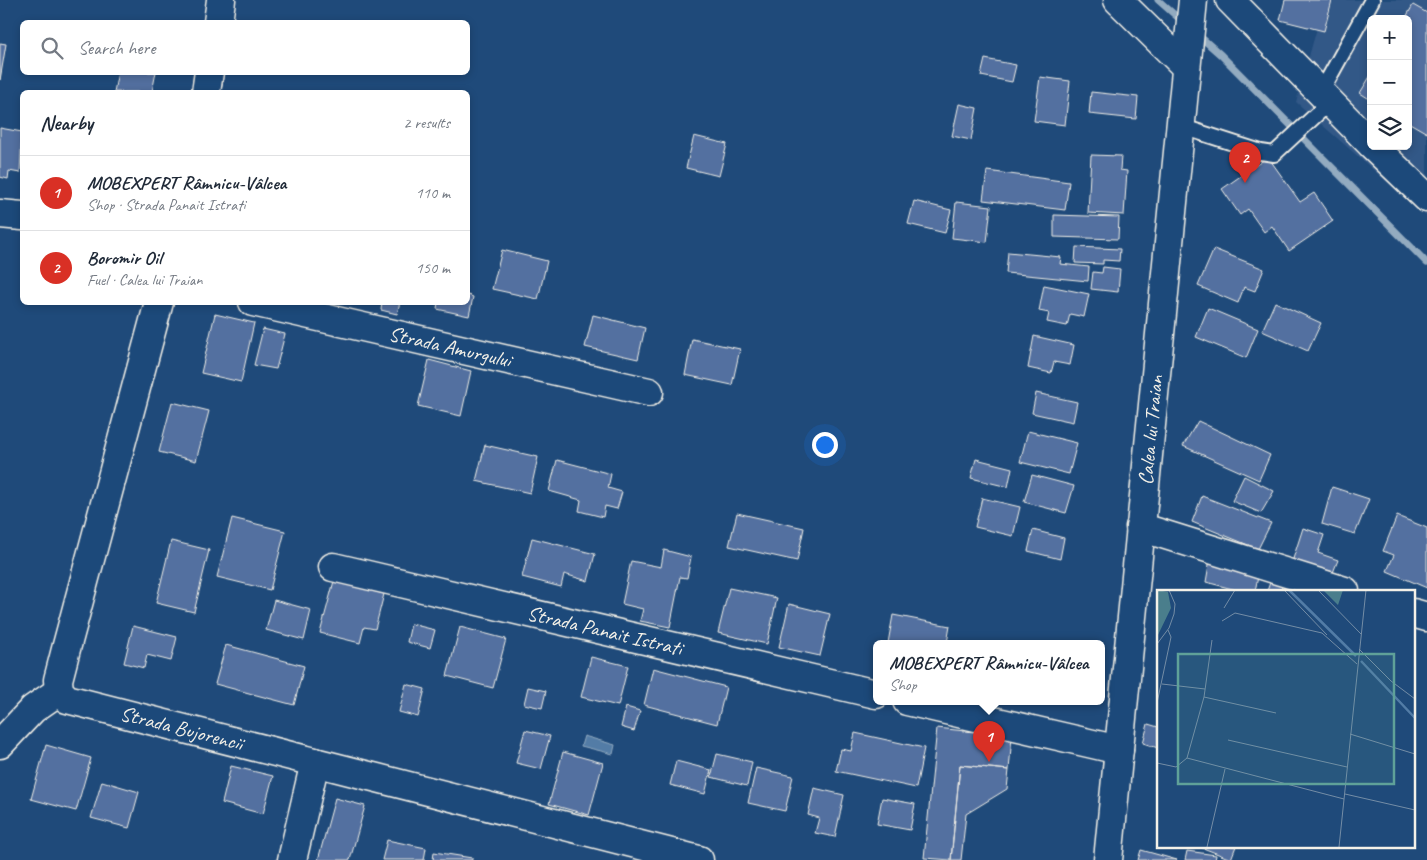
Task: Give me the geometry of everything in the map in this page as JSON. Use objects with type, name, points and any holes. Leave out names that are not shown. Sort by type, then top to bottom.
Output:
[{"type":"main road","points":[[218,20],[221,0]]},
{"type":"main road","points":[[1118,0],[1187,58]]},
{"type":"main road","points":[[1230,0],[1367,140]]},
{"type":"main road","name":"Calea lui Traian","points":[[1108,860],[1192,4]]},
{"type":"main road","points":[[206,90],[209,75]]},
{"type":"main road","points":[[1377,150],[1427,198]]},
{"type":"main road","points":[[0,214],[20,216]]},
{"type":"main road","points":[[0,744],[33,709],[59,691],[58,680],[158,305]]},
{"type":"main road","name":"Strada Amurgului","points":[[266,305],[649,392]]},
{"type":"main road","points":[[1140,527],[1342,590]]},
{"type":"main road","name":"Strada Panait Istrati","points":[[333,567],[873,693]]},
{"type":"main road","points":[[1414,613],[1427,617]]},
{"type":"main road","name":"Strada Bujorencii","points":[[59,691],[67,699],[698,860]]},
{"type":"main road","points":[[924,705],[1118,750]]},
{"type":"main road","points":[[292,860],[315,762]]},
{"type":"lane","points":[[1180,126],[1261,152],[1274,154],[1310,122],[1325,97],[1372,0]]},
{"type":"shaded area","points":[[1325,0],[1427,0],[1427,217],[1296,102]]},
{"type":"shaded area","points":[[584,736],[615,745],[613,754],[581,746]]},
{"type":"building","points":[[1285,0],[1332,0],[1324,31],[1280,20]]},
{"type":"building","points":[[1413,5],[1427,13],[1427,133],[1412,124],[1412,15],[1407,15]]},
{"type":"building","points":[[0,43],[6,44],[0,80]]},
{"type":"building","points":[[985,59],[1016,65],[1012,82],[981,76]]},
{"type":"building","points":[[117,75],[155,75],[152,90],[114,90]]},
{"type":"building","points":[[1040,77],[1070,81],[1065,125],[1034,121]]},
{"type":"building","points":[[1367,82],[1367,97],[1360,93]]},
{"type":"building","points":[[1091,92],[1138,97],[1136,119],[1089,114]]},
{"type":"building","points":[[959,104],[977,108],[971,140],[952,136]]},
{"type":"building","points":[[0,128],[20,132],[20,173],[9,171],[8,179],[0,177]]},
{"type":"building","points":[[694,136],[727,144],[719,176],[686,168]]},
{"type":"building","points":[[1091,155],[1121,156],[1120,170],[1127,171],[1124,215],[1088,213]]},
{"type":"building","points":[[1268,157],[1300,202],[1314,193],[1333,221],[1289,251],[1272,226],[1264,232],[1248,209],[1240,215],[1222,189]]},
{"type":"building","points":[[987,171],[1069,182],[1065,210],[983,200]]},
{"type":"building","points":[[914,201],[951,210],[945,233],[908,224]]},
{"type":"building","points":[[956,202],[991,206],[987,242],[952,238]]},
{"type":"building","points":[[1054,215],[1119,217],[1118,239],[1054,237]]},
{"type":"building","points":[[1076,247],[1120,249],[1119,261],[1103,260],[1103,264],[1075,263]]},
{"type":"building","points":[[1214,249],[1264,269],[1255,291],[1244,287],[1238,303],[1198,286]]},
{"type":"building","points":[[502,250],[547,261],[538,299],[492,289]]},
{"type":"building","points":[[1008,252],[1061,257],[1060,264],[1089,267],[1088,281],[1006,273]]},
{"type":"building","points":[[1103,267],[1120,269],[1118,292],[1091,289],[1093,272],[1102,273]]},
{"type":"building","points":[[1044,285],[1089,294],[1084,317],[1070,314],[1067,326],[1047,322],[1049,313],[1039,311]]},
{"type":"building","points":[[470,296],[473,297],[469,316],[437,309],[438,305],[470,305]]},
{"type":"building","points":[[1275,302],[1321,323],[1308,351],[1262,331]]},
{"type":"building","points":[[382,305],[399,305],[397,314],[381,310]]},
{"type":"building","points":[[1208,308],[1258,329],[1246,358],[1196,337]]},
{"type":"building","points":[[215,314],[254,323],[241,382],[201,373]]},
{"type":"building","points":[[593,315],[645,328],[638,359],[585,347]]},
{"type":"building","points":[[263,329],[285,334],[276,369],[254,365]]},
{"type":"building","points":[[1034,336],[1074,345],[1070,365],[1054,362],[1051,373],[1028,368]]},
{"type":"building","points":[[692,339],[740,349],[732,385],[685,375]]},
{"type":"building","points":[[429,360],[471,371],[461,416],[418,406]]},
{"type":"building","points":[[1036,393],[1077,402],[1073,422],[1032,413]]},
{"type":"building","points":[[172,402],[209,411],[196,461],[159,452]]},
{"type":"building","points":[[1198,421],[1270,455],[1259,480],[1183,446]]},
{"type":"building","points":[[1028,431],[1077,443],[1069,474],[1020,462]]},
{"type":"building","points":[[485,445],[538,457],[530,493],[476,481]]},
{"type":"building","points":[[976,459],[1012,468],[1008,487],[971,478]]},
{"type":"building","points":[[557,460],[611,474],[608,488],[622,492],[617,509],[605,506],[603,517],[579,511],[581,500],[549,491]]},
{"type":"building","points":[[1032,475],[1074,486],[1066,513],[1024,502]]},
{"type":"building","points":[[1244,476],[1274,491],[1261,513],[1232,501]]},
{"type":"building","points":[[1332,487],[1369,499],[1355,534],[1322,524]]},
{"type":"building","points":[[1202,496],[1271,523],[1258,549],[1192,522]]},
{"type":"building","points":[[982,498],[1020,507],[1013,536],[975,527]]},
{"type":"building","points":[[737,513],[804,528],[797,561],[729,546]]},
{"type":"building","points":[[1397,516],[1427,528],[1427,588],[1387,571],[1394,555],[1383,551]]},
{"type":"building","points":[[232,518],[285,531],[270,590],[217,577]]},
{"type":"building","points":[[1303,528],[1324,535],[1318,553],[1338,560],[1332,575],[1292,562]]},
{"type":"building","points":[[1033,530],[1064,538],[1060,559],[1028,551]]},
{"type":"building","points":[[532,538],[595,554],[588,581],[564,574],[561,587],[522,577]]},
{"type":"building","points":[[171,541],[209,550],[194,612],[156,603]]},
{"type":"building","points":[[664,550],[691,557],[687,578],[680,577],[670,627],[640,621],[643,609],[622,604],[631,561],[661,567]]},
{"type":"building","points":[[1210,559],[1259,572],[1255,590],[1236,590],[1206,582]]},
{"type":"building","points":[[1272,577],[1312,590],[1267,590]]},
{"type":"building","points":[[334,581],[384,594],[375,629],[364,627],[360,643],[320,633]]},
{"type":"building","points":[[729,588],[777,598],[767,644],[718,633]]},
{"type":"building","points":[[274,600],[311,610],[304,640],[266,630]]},
{"type":"building","points":[[789,604],[830,614],[820,656],[779,647]]},
{"type":"building","points":[[893,615],[950,626],[948,640],[889,640]]},
{"type":"building","points":[[411,624],[435,630],[430,648],[407,642]]},
{"type":"building","points":[[133,626],[177,637],[171,661],[147,655],[144,668],[124,663]]},
{"type":"building","points":[[460,627],[506,639],[493,688],[447,676]]},
{"type":"building","points":[[226,645],[304,666],[294,705],[215,684]]},
{"type":"building","points":[[591,657],[628,666],[618,706],[581,697]]},
{"type":"building","points":[[653,668],[726,687],[717,724],[644,705]]},
{"type":"building","points":[[406,684],[425,689],[418,717],[399,712]]},
{"type":"building","points":[[528,687],[546,691],[542,708],[524,704]]},
{"type":"building","points":[[626,707],[640,711],[634,731],[621,727]]},
{"type":"building","points":[[1148,724],[1157,727],[1157,748],[1143,743]]},
{"type":"building","points":[[937,728],[1012,736],[1009,770],[960,765],[951,860],[924,858]]},
{"type":"building","points":[[525,730],[550,736],[541,769],[516,763]]},
{"type":"building","points":[[855,733],[924,748],[916,788],[836,771],[841,749],[851,751]]},
{"type":"building","points":[[46,745],[91,758],[76,811],[31,799]]},
{"type":"building","points":[[563,752],[603,763],[589,815],[549,804]]},
{"type":"building","points":[[717,754],[752,762],[747,786],[711,777]]},
{"type":"building","points":[[676,761],[711,770],[705,794],[670,785]]},
{"type":"building","points":[[960,765],[1009,770],[1007,789],[966,814],[961,860],[951,860]]},
{"type":"building","points":[[231,766],[273,776],[263,814],[222,803]]},
{"type":"building","points":[[756,768],[793,776],[785,811],[748,803]]},
{"type":"building","points":[[102,781],[139,792],[129,828],[91,818]]},
{"type":"building","points":[[814,788],[844,795],[835,837],[815,833],[819,818],[808,815]]},
{"type":"building","points":[[335,798],[365,806],[350,860],[318,860]]},
{"type":"building","points":[[882,798],[915,804],[910,830],[877,824]]},
{"type":"building","points":[[387,840],[426,848],[424,860],[382,860]]},
{"type":"building","points":[[1203,848],[1235,848],[1231,859]]},
{"type":"building","points":[[1141,850],[1177,860],[1138,860]]},
{"type":"building","points":[[1187,851],[1216,855],[1215,860],[1185,860]]},
{"type":"building","points":[[434,852],[472,858],[472,860],[433,860]]},
{"type":"waterway","points":[[1158,0],[1184,23]]},
{"type":"waterway","points":[[1196,33],[1221,55],[1427,263]]},
{"type":"place","name":"Boromir Oil","points":[[1245,183]]},
{"type":"place","name":"MOBEXPERT Râmnicu-Vâlcea","points":[[989,762]]}]
